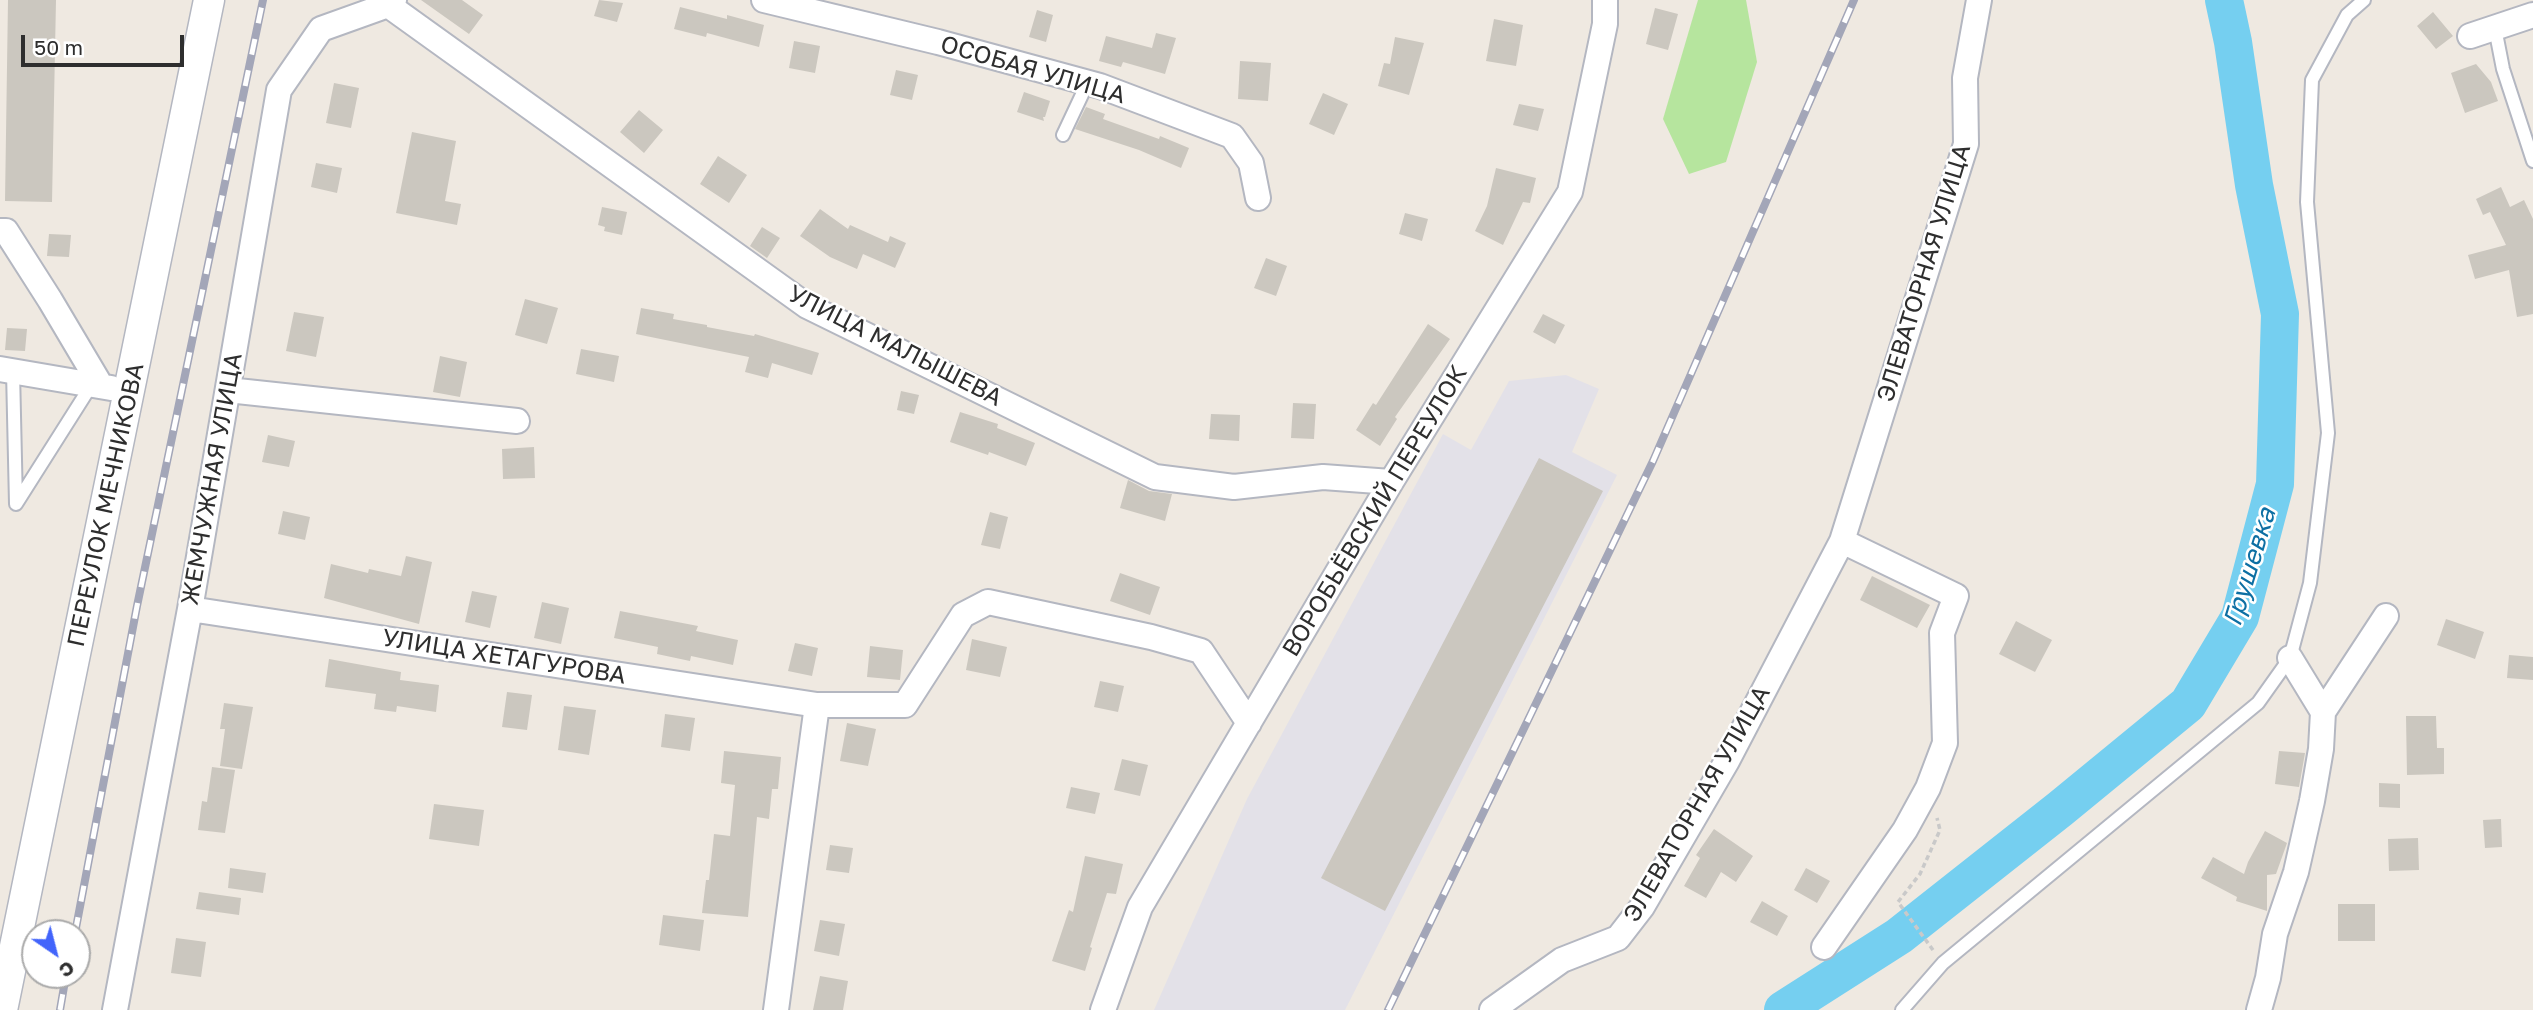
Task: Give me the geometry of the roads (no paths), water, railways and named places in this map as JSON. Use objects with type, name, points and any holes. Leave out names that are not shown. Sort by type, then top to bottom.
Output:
[{"type":"street","name":"ПЕРЕУЛОК МЕЧНИКОВА","points":[[2,1010],[107,387],[209,0]]},
{"type":"street","name":"ОСОБАЯ УЛИЦА","points":[[764,0],[938,42],[1100,86],[1232,136],[1251,163],[1258,198]]},
{"type":"street","name":"ВОРОБЬЁВСКИЙ ПЕРЕУЛОК","points":[[1103,1010],[1140,907],[1391,482],[1570,192],[1605,24],[1605,0]]},
{"type":"street","name":"ЭЛЕВАТОРНАЯ УЛИЦА","points":[[1492,1010],[1562,960],[1618,938],[1642,907],[1727,761],[1842,541],[1966,145],[1965,78],[1979,0]]},
{"type":"street","name":"УЛИЦА МАЛЫШЕВА","points":[[390,2],[807,306],[1155,477],[1234,487],[1323,477],[1391,482]]},
{"type":"street","name":"ЖЕМЧУЖНАЯ УЛИЦА","points":[[115,1010],[190,608],[279,90],[321,29],[390,2]]},
{"type":"street","points":[[2470,36],[2533,15]]},
{"type":"street","points":[[0,231],[6,231],[107,387]]},
{"type":"street","points":[[6,370],[107,387]]},
{"type":"street","points":[[228,390],[517,421]]},
{"type":"street","points":[[1824,947],[1905,830],[1928,788],[1945,743],[1942,633],[1956,596],[1842,541]]},
{"type":"street","name":"УЛИЦА ХЕТАГУРОВА","points":[[190,608],[817,705],[905,705],[963,615],[989,602],[1151,637],[1201,651],[1249,723]]},
{"type":"street","points":[[2259,1010],[2268,978],[2275,934],[2296,872],[2312,801],[2321,749],[2323,712],[2386,616]]},
{"type":"street","points":[[2290,658],[2323,712]]},
{"type":"street","points":[[776,1010],[817,705]]},
{"type":"lane","points":[[1902,1010],[1943,963],[2259,703],[2290,658],[2310,583],[2328,433],[2307,202],[2312,80],[2347,15],[2364,0]]},
{"type":"lane","points":[[2495,28],[2503,69],[2533,161]]},
{"type":"lane","points":[[1063,135],[1087,84]]},
{"type":"lane","points":[[6,370],[16,504],[107,387]]},
{"type":"waterway","name":"Грушевка","points":[[1783,1010],[1899,936],[2188,704],[2240,617],[2275,484],[2280,314],[2254,185],[2233,42],[2224,0]]},
{"type":"railway","points":[[78,919],[137,606],[263,0]]},
{"type":"railway","points":[[1388,1010],[1653,461],[1854,0]]},
{"type":"railway","points":[[60,1010],[64,989]]}]
